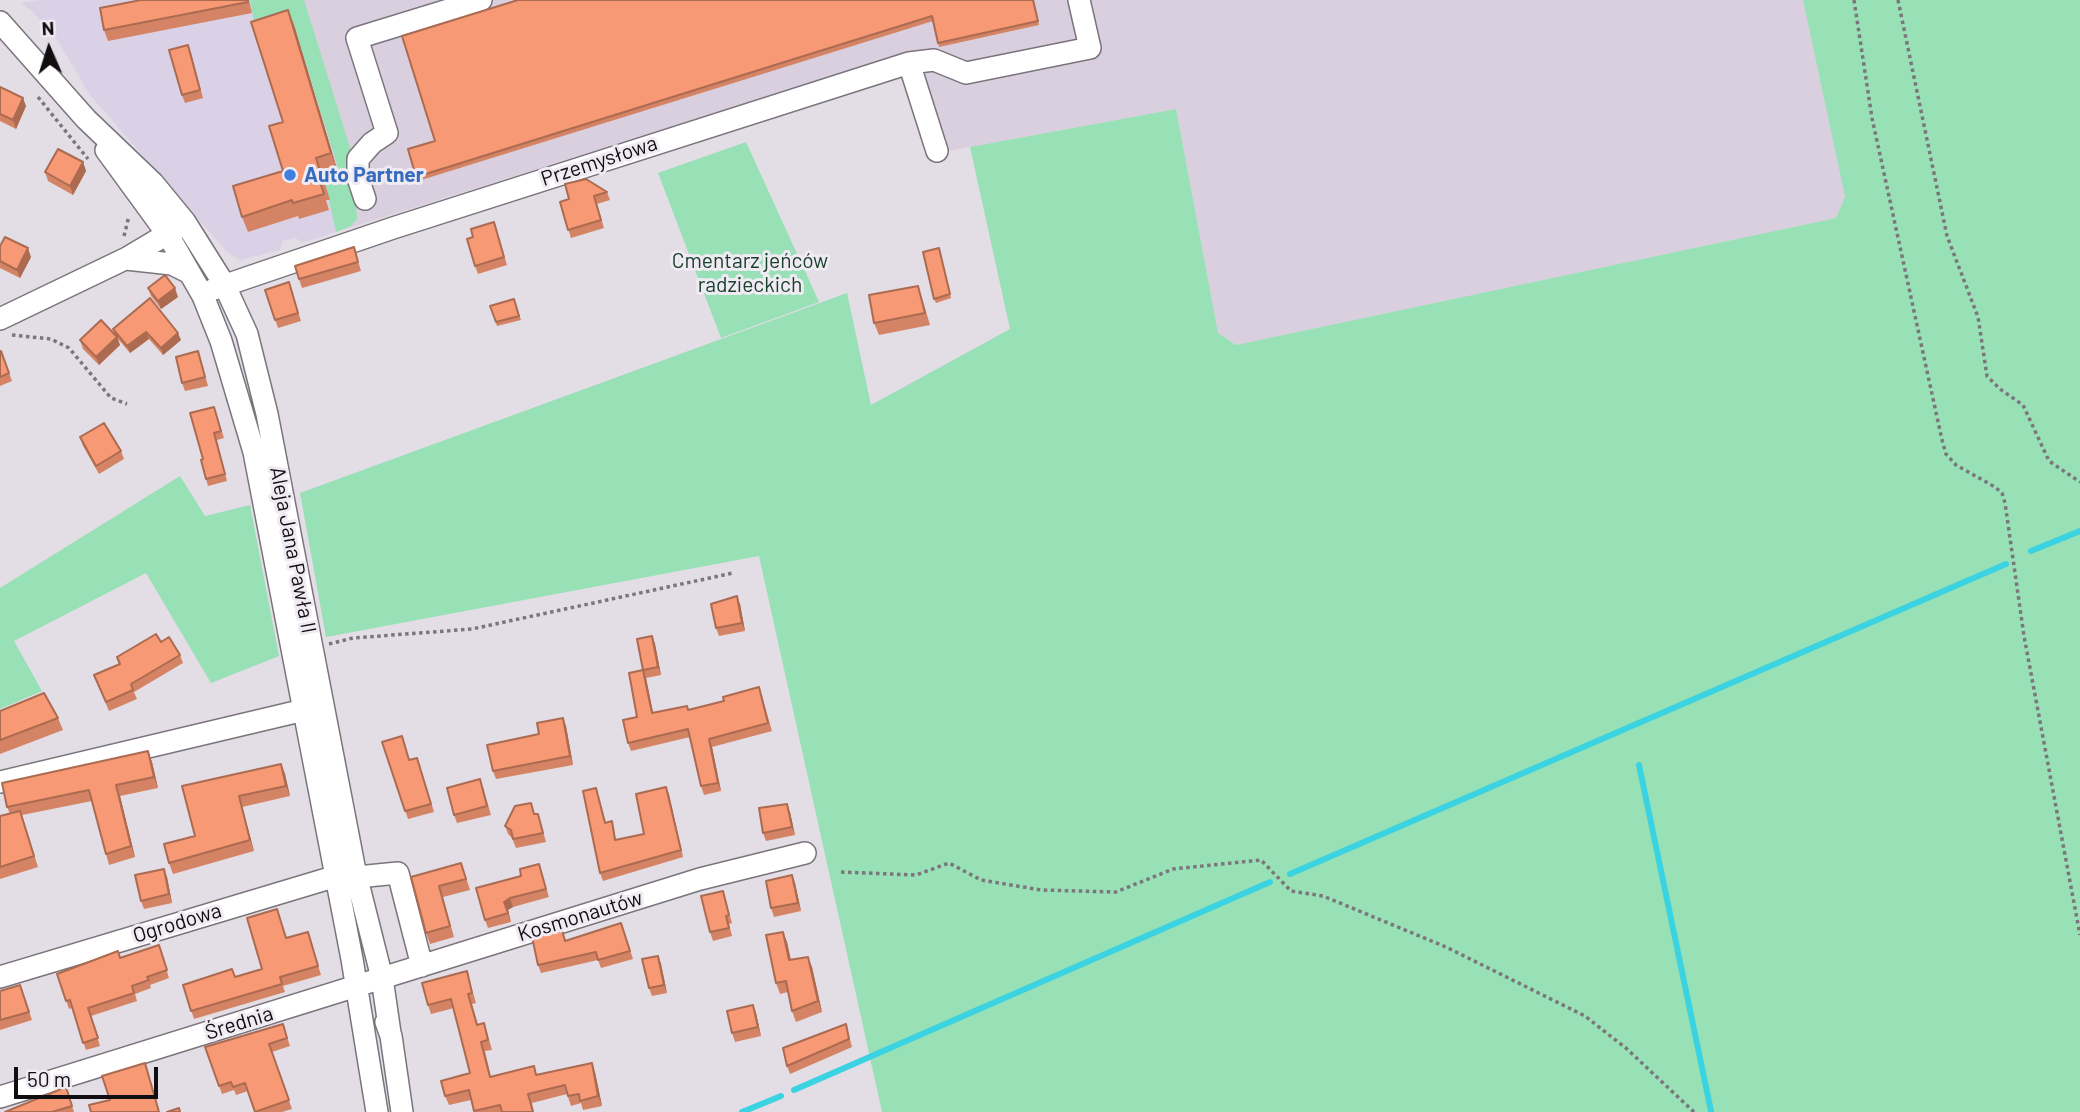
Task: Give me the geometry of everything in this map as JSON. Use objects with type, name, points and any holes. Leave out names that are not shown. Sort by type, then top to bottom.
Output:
[{"type":"street","points":[[365,199],[358,178],[358,159],[372,143],[387,134],[357,38],[481,0]]},
{"type":"street","name":"Przemysłowa","points":[[202,296],[224,284],[909,63],[934,60],[966,74],[1090,48],[1079,0]]},
{"type":"street","name":"Aleja Jana Pawła II","points":[[0,22],[86,119],[121,173],[177,229],[224,284],[247,334],[267,414],[302,650],[304,710],[382,978],[402,1112]]},
{"type":"street","points":[[909,63],[937,151]]},
{"type":"street","points":[[0,318],[122,250],[177,229]]},
{"type":"street","name":"Aleja Jana Pawła II","points":[[177,229],[190,273],[221,341],[254,452],[302,650],[350,874],[357,986],[373,1111]]},
{"type":"street","points":[[122,250],[172,264],[190,273]]},
{"type":"street","points":[[0,782],[304,710]]},
{"type":"street","name":"Kosmonautów","points":[[357,986],[700,878],[805,853]]},
{"type":"street","name":"Ogrodowa","points":[[0,976],[350,874],[398,873],[422,966]]},
{"type":"street","name":"Aleja Jana Pawła II","points":[[357,986],[377,1004],[390,1033]]},
{"type":"street","name":"Średnia","points":[[0,1097],[357,986]]},
{"type":"street","points":[[373,1111],[393,1094],[397,1083]]},
{"type":"path","points":[[1854,0],[1872,118],[1946,454],[1956,466],[2003,493],[2024,636],[2080,935]]},
{"type":"path","points":[[1898,0],[1947,236],[1979,317],[1987,376],[2023,405],[2049,461],[2080,482]]},
{"type":"path","points":[[36,95],[93,166]]},
{"type":"path","points":[[122,250],[128,223],[126,206]]},
{"type":"path","points":[[23,329],[10,335],[51,339],[69,348],[111,398],[127,404]]},
{"type":"path","points":[[302,650],[354,638],[472,629],[733,573]]},
{"type":"path","points":[[841,873],[916,875],[949,863],[981,880],[1041,890],[1116,892],[1172,869],[1261,860],[1291,891],[1323,896],[1446,947],[1585,1016],[1627,1049],[1694,1112]]},
{"type":"shaded area","points":[[40,0],[250,0],[294,25],[338,168],[324,181],[336,232],[301,243],[296,238],[283,241],[280,250],[240,260],[228,253],[89,94],[58,41],[32,11],[21,3]]},
{"type":"shaded area","points":[[250,0],[1803,0],[1845,197],[1836,218],[1236,345],[1218,333],[1176,109],[948,151],[916,50],[336,232],[323,174],[338,168],[294,25]]},
{"type":"green space","points":[[250,0],[304,0],[352,154],[357,219],[351,226],[336,232],[323,174],[338,168],[294,25],[257,37]]},
{"type":"green space","points":[[1803,0],[2080,0],[2080,1112],[882,1112],[759,556],[326,637],[300,493],[847,293],[871,405],[1010,329],[970,147],[1176,109],[1218,333],[1236,345],[1836,218],[1845,197]]},
{"type":"green space","name":"Cmentarz jeńców radzieckich","points":[[746,142],[819,302],[721,338],[658,173]]},
{"type":"green space","points":[[180,476],[205,516],[250,505],[279,656],[211,683],[146,573],[14,641],[42,691],[0,709],[0,588]]},
{"type":"building","points":[[141,0],[248,2],[104,30],[100,8]]},
{"type":"building","points":[[518,0],[1033,0],[1038,21],[938,43],[932,16],[416,177],[408,149],[435,141],[402,36]]},
{"type":"building","points":[[288,10],[331,153],[316,158],[324,184],[321,185],[324,194],[293,203],[292,200],[242,217],[233,186],[283,171],[269,126],[283,122],[251,22]]},
{"type":"building","points":[[188,45],[200,90],[182,95],[169,50]]},
{"type":"building","points":[[0,87],[23,98],[13,120],[0,114]]},
{"type":"building","points":[[58,149],[83,162],[70,186],[45,172]]},
{"type":"building","points":[[586,179],[607,192],[594,196],[601,220],[568,230],[560,202],[569,199],[565,184]]},
{"type":"building","points":[[494,222],[504,257],[475,266],[467,239],[473,237],[471,229]]},
{"type":"building","points":[[5,237],[28,248],[17,270],[0,261],[0,246]]},
{"type":"building","points":[[354,247],[358,262],[299,279],[295,266]]},
{"type":"building","points":[[939,248],[950,294],[934,299],[923,252]]},
{"type":"building","points":[[165,275],[175,288],[158,301],[148,288]]},
{"type":"building","points":[[289,282],[298,313],[275,320],[265,290]]},
{"type":"building","points":[[918,286],[925,313],[874,323],[869,295]]},
{"type":"building","points":[[150,298],[178,333],[161,348],[146,332],[127,346],[113,329]]},
{"type":"building","points":[[514,299],[519,316],[496,322],[490,306]]},
{"type":"building","points":[[101,320],[117,337],[96,357],[80,340]]},
{"type":"building","points":[[198,351],[205,377],[182,383],[176,357]]},
{"type":"building","points":[[0,352],[9,373],[0,377]]},
{"type":"building","points":[[214,407],[221,431],[214,433],[225,474],[206,479],[190,413]]},
{"type":"building","points":[[104,423],[121,451],[96,466],[80,437]]},
{"type":"building","points":[[737,596],[742,623],[716,628],[711,604]]},
{"type":"building","points":[[156,634],[161,642],[169,637],[180,655],[131,684],[133,690],[106,702],[94,675],[120,664],[117,657]]},
{"type":"building","points":[[652,636],[658,667],[643,670],[637,639]]},
{"type":"building","points":[[643,670],[652,713],[687,706],[688,710],[724,701],[723,697],[759,687],[768,723],[709,739],[718,783],[701,786],[688,729],[628,743],[623,720],[637,717],[629,673]]},
{"type":"building","points":[[44,693],[58,718],[0,740],[0,711]]},
{"type":"building","points":[[563,718],[570,756],[493,771],[487,745],[539,734],[537,723]]},
{"type":"building","points":[[402,736],[409,760],[417,758],[431,804],[405,811],[382,742]]},
{"type":"building","points":[[148,751],[154,777],[116,785],[131,846],[106,854],[89,790],[7,807],[2,783]]},
{"type":"building","points":[[281,764],[286,786],[239,796],[250,840],[169,863],[164,844],[195,836],[182,786]]},
{"type":"building","points":[[480,779],[487,806],[454,815],[447,788]]},
{"type":"building","points":[[666,787],[681,850],[600,873],[583,791],[596,788],[605,823],[612,821],[615,840],[644,834],[636,794]]},
{"type":"building","points":[[531,803],[534,814],[538,814],[543,833],[513,839],[511,830],[505,826],[515,806]]},
{"type":"building","points":[[787,804],[792,827],[763,833],[759,808]]},
{"type":"building","points":[[20,811],[34,856],[0,867],[0,816]]},
{"type":"building","points":[[461,863],[466,879],[439,886],[450,926],[426,933],[411,877]]},
{"type":"building","points":[[539,864],[546,889],[510,898],[504,902],[508,913],[485,920],[476,888],[521,876],[520,869]]},
{"type":"building","points":[[164,869],[169,894],[141,901],[135,875]]},
{"type":"building","points":[[792,875],[798,903],[771,908],[766,881]]},
{"type":"building","points":[[723,891],[729,928],[710,932],[701,896]]},
{"type":"building","points":[[277,909],[286,938],[308,932],[318,966],[280,977],[282,984],[191,1011],[183,985],[232,969],[235,977],[262,969],[247,918]]},
{"type":"building","points":[[621,923],[630,951],[598,960],[596,952],[538,965],[532,937],[562,930],[565,941]]},
{"type":"building","points":[[783,932],[789,960],[808,957],[818,1001],[792,1011],[786,981],[776,983],[766,935]]},
{"type":"building","points":[[159,945],[167,970],[132,986],[134,993],[88,1008],[98,1038],[83,1043],[70,1000],[66,1001],[57,974],[118,951],[120,958]]},
{"type":"building","points":[[658,956],[664,985],[649,988],[642,959]]},
{"type":"building","points":[[467,971],[472,993],[468,994],[477,1025],[484,1023],[488,1040],[481,1042],[490,1077],[534,1066],[536,1075],[592,1063],[598,1096],[580,1101],[579,1094],[568,1096],[565,1085],[528,1094],[533,1112],[502,1112],[500,1105],[474,1111],[469,1090],[445,1096],[441,1081],[470,1073],[451,999],[428,1005],[422,983]]},
{"type":"building","points":[[20,985],[29,1012],[0,1020],[0,991]]},
{"type":"building","points":[[753,1005],[758,1027],[732,1033],[727,1011]]},
{"type":"building","points":[[283,1024],[287,1038],[269,1044],[289,1100],[255,1112],[245,1083],[233,1087],[231,1082],[219,1086],[205,1047]]},
{"type":"building","points":[[846,1024],[849,1039],[787,1066],[783,1048]]},
{"type":"building","points":[[145,1063],[159,1112],[91,1112],[89,1105],[110,1100],[102,1076]]},
{"type":"building","points":[[66,1087],[72,1106],[52,1112],[5,1112]]},
{"type":"waterway","points":[[2031,551],[2080,531]]},
{"type":"waterway","points":[[1290,874],[2006,564]]},
{"type":"waterway","points":[[1639,765],[1711,1111]]},
{"type":"waterway","points":[[794,1090],[1270,882]]},
{"type":"waterway","points":[[742,1112],[781,1096]]},
{"type":"place","name":"Auto Partner","points":[[290,175]]}]
